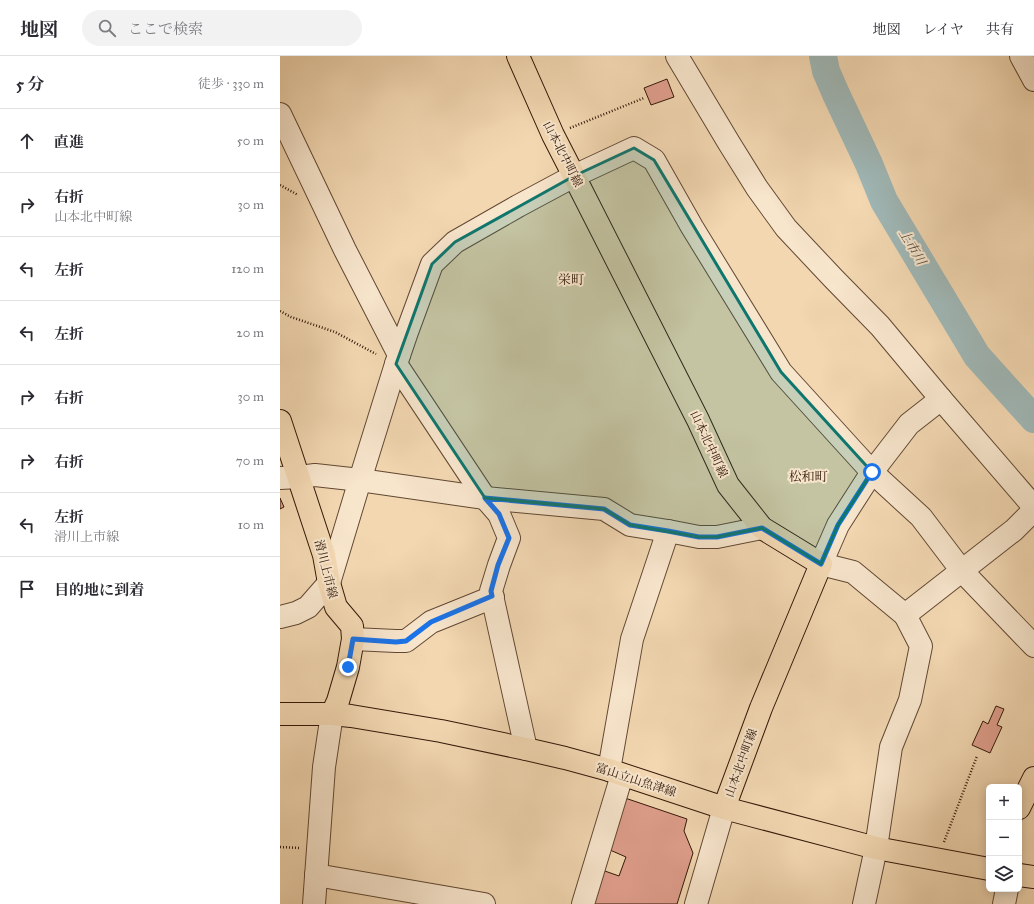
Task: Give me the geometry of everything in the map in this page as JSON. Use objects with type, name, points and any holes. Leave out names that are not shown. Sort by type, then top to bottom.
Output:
[{"type":"main road","name":"山本北中町線","points":[[518,56],[552,135],[698,420],[728,486],[762,528],[821,564],[761,708],[724,808]]},
{"type":"main road","name":"滑川上市線","points":[[280,421],[289,478],[324,555],[336,607],[352,626],[353,639],[348,667],[338,701],[332,714]]},
{"type":"main road","name":"富山立山魚津線","points":[[280,714],[332,714],[351,716],[441,731],[526,749],[615,772],[724,808],[876,848],[986,868]]},
{"type":"main road","points":[[1022,802],[1034,778]]},
{"type":"main road","points":[[1022,875],[1034,877]]},
{"type":"street","points":[[677,56],[757,188],[786,228],[880,326],[1034,508],[1014,530],[904,615]]},
{"type":"street","points":[[1021,56],[1034,80]]},
{"type":"street","points":[[280,114],[398,359],[485,498],[499,514],[509,538],[498,565],[491,591],[526,749]]},
{"type":"street","points":[[280,617],[296,614],[308,606],[330,583],[360,480],[398,359],[432,264],[455,242],[574,176],[634,148],[654,160],[692,227],[781,372],[872,472],[921,517],[962,571],[1034,646]]},
{"type":"street","points":[[864,904],[876,848],[891,747],[910,700],[921,646],[904,615],[853,572],[821,564],[838,525],[872,472],[909,424],[941,399]]},
{"type":"street","points":[[289,478],[315,475],[485,498],[604,509],[630,525],[699,537],[717,537],[762,528]]},
{"type":"street","points":[[584,904],[615,772],[632,639],[668,531]]},
{"type":"street","points":[[353,639],[396,642],[406,641],[431,622],[492,596]]},
{"type":"street","points":[[314,904],[324,767],[332,714]]},
{"type":"street","points":[[696,904],[724,808]]},
{"type":"street","points":[[316,875],[484,904]]},
{"type":"street","points":[[1004,904],[1006,892]]},
{"type":"path","points":[[552,135],[644,98]]},
{"type":"path","points":[[280,312],[335,332],[398,359]]},
{"type":"path","points":[[938,859],[977,756]]},
{"type":"highlighted area","points":[[634,148],[654,160],[781,372],[872,472],[838,525],[821,564],[762,528],[717,537],[699,537],[630,525],[604,509],[485,498],[396,364],[432,264],[455,242],[574,176]]},
{"type":"building","points":[[667,79],[674,97],[651,105],[644,88]]},
{"type":"building","points":[[280,498],[284,507],[280,509]]},
{"type":"building","points":[[996,706],[1004,709],[997,725],[1002,727],[990,753],[972,745],[983,721],[988,724]]},
{"type":"building","points":[[625,798],[687,819],[684,831],[693,853],[677,904],[590,904],[602,870],[619,876],[626,857],[610,850]]},
{"type":"waterway","name":"上市川","points":[[823,56],[826,71],[869,164],[884,201],[977,356],[1034,419]]},
{"type":"district","name":"栄町","points":[[571,280]]},
{"type":"district","name":"松和町","points":[[808,477]]},
{"type":"route","points":[[348,667],[353,639],[396,642],[406,641],[431,622],[492,596],[491,591],[498,565],[509,538],[499,514],[485,498],[604,509],[630,525],[699,537],[717,537],[762,528],[821,564],[838,525],[872,472]]}]
